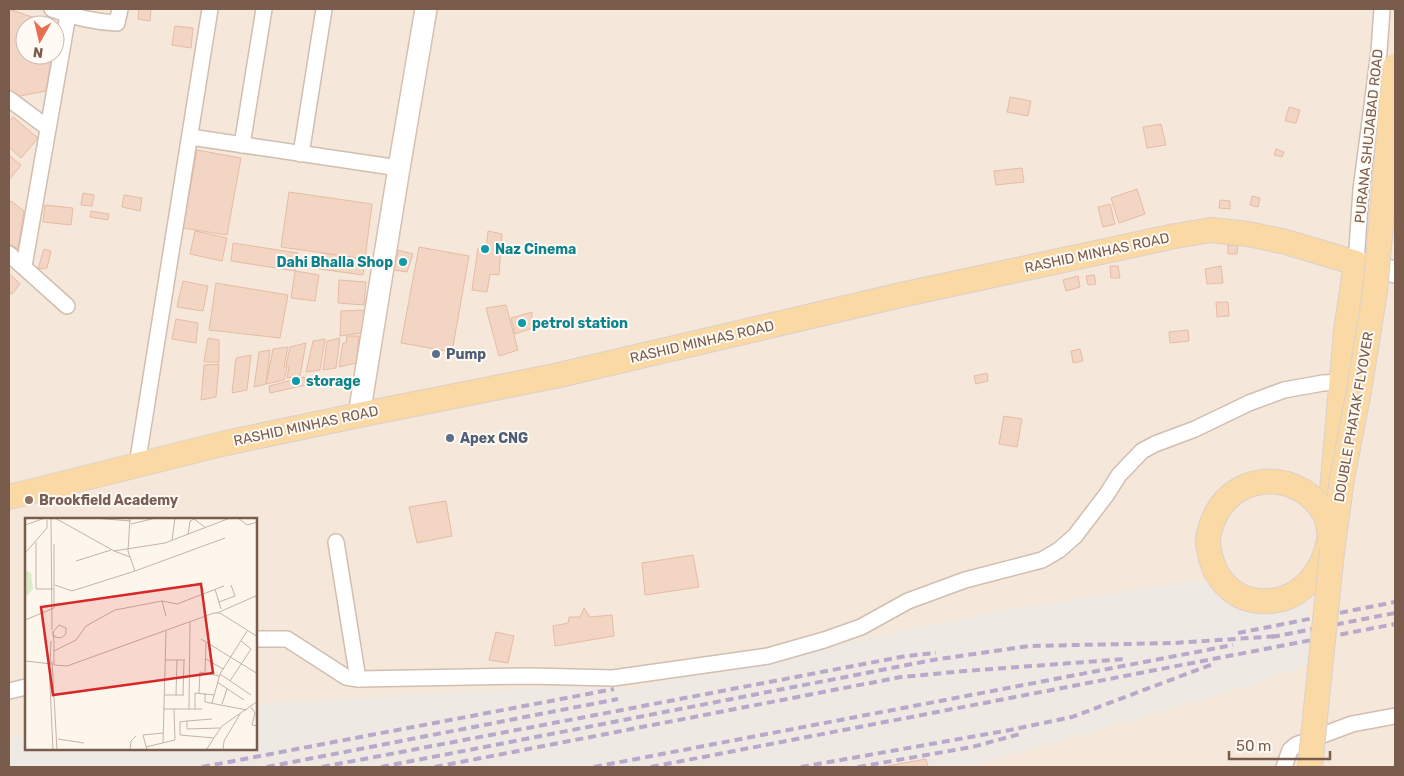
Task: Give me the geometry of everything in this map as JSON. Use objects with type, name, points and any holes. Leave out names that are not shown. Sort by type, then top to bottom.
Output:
[{"type":"main road","name":"DOUBLE PHATAK FLYOVER","points":[[1310,767],[1332,552],[1342,478],[1359,391],[1375,292],[1395,66]]},
{"type":"main road","name":"RASHID MINHAS ROAD","points":[[9,497],[226,443],[555,376],[902,295],[1175,236],[1211,230],[1248,234],[1286,242],[1356,262]]},
{"type":"main road","name":"DOUBLE PHATAK FLYOVER","points":[[1325,767],[1347,548],[1377,372],[1395,233]]},
{"type":"main road","points":[[1332,552],[1326,516],[1315,501],[1300,489],[1273,481],[1258,482],[1232,494],[1214,518],[1209,530],[1208,539],[1211,560],[1216,572],[1228,588],[1244,598],[1256,601],[1271,602],[1296,594],[1317,570],[1325,556],[1329,541],[1334,459],[1346,331],[1356,262]]},
{"type":"street","points":[[52,9],[68,15],[100,22],[118,22],[120,9]]},
{"type":"street","points":[[137,465],[210,9]]},
{"type":"street","points":[[242,144],[264,9]]},
{"type":"street","points":[[301,154],[324,9]]},
{"type":"street","points":[[359,415],[426,9]]},
{"type":"street","name":"PURANA SHUJABAD ROAD","points":[[1356,262],[1361,190],[1379,52],[1382,9]]},
{"type":"street","points":[[24,266],[68,15]]},
{"type":"street","points":[[9,100],[48,128]]},
{"type":"street","points":[[190,137],[399,168]]},
{"type":"street","points":[[9,254],[67,306]]},
{"type":"street","name":"RASHID MINHAS ROAD","points":[[1356,262],[1395,272]]},
{"type":"street","points":[[258,640],[288,639],[346,677],[358,679],[529,676],[613,678],[768,656],[861,627],[908,601],[965,580],[1042,560],[1059,550],[1080,530],[1125,468],[1142,451],[1249,403],[1284,390],[1323,383],[1342,382]]},
{"type":"street","points":[[336,542],[358,679]]},
{"type":"street","points":[[9,692],[25,687]]},
{"type":"street","points":[[1284,767],[1290,750],[1296,745],[1352,724],[1395,716]]},
{"type":"shaded area","points":[[9,9],[1395,9],[1395,767],[9,767]]},
{"type":"shaded area","points":[[1195,580],[1218,587],[1308,595],[1309,663],[1259,683],[969,767],[9,767],[9,738],[25,736],[25,751],[258,751],[258,704],[579,685],[632,688],[983,614]]},
{"type":"building","points":[[9,9],[26,15],[15,15],[15,65],[50,65],[46,91],[15,97],[9,92]]},
{"type":"building","points":[[139,9],[151,9],[150,21],[138,19]]},
{"type":"building","points":[[175,26],[193,28],[191,48],[172,45]]},
{"type":"building","points":[[1010,97],[1031,101],[1028,116],[1007,112]]},
{"type":"building","points":[[1289,107],[1300,110],[1296,123],[1285,121]]},
{"type":"building","points":[[13,117],[38,138],[21,158],[9,147],[9,122]]},
{"type":"building","points":[[1161,124],[1166,145],[1147,148],[1143,127]]},
{"type":"building","points":[[1276,149],[1284,152],[1282,157],[1274,155]]},
{"type":"building","points":[[197,150],[241,158],[227,235],[183,228]]},
{"type":"building","points":[[9,155],[21,165],[9,180]]},
{"type":"building","points":[[1022,168],[1024,182],[996,185],[994,171]]},
{"type":"building","points":[[1137,189],[1145,214],[1119,223],[1111,198]]},
{"type":"building","points":[[289,192],[372,204],[365,259],[281,247]]},
{"type":"building","points":[[83,193],[94,195],[92,206],[81,205]]},
{"type":"building","points":[[124,195],[142,198],[140,211],[122,207]]},
{"type":"building","points":[[1252,196],[1260,198],[1258,207],[1250,205]]},
{"type":"building","points":[[1220,200],[1230,201],[1230,209],[1219,208]]},
{"type":"building","points":[[11,201],[24,211],[18,249],[9,244],[9,203]]},
{"type":"building","points":[[1110,204],[1115,224],[1103,227],[1098,207]]},
{"type":"building","points":[[45,205],[73,208],[71,225],[43,222]]},
{"type":"building","points":[[91,211],[109,214],[108,220],[90,217]]},
{"type":"building","points":[[195,231],[227,238],[222,261],[190,254]]},
{"type":"building","name":"Naz Cinema","points":[[488,231],[502,234],[499,275],[490,274],[487,292],[472,290],[478,248],[486,250]]},
{"type":"building","points":[[233,243],[298,253],[295,271],[231,261]]},
{"type":"building","points":[[1228,245],[1238,245],[1237,254],[1228,254]]},
{"type":"building","points":[[419,247],[469,256],[452,352],[401,343]]},
{"type":"building","points":[[44,249],[51,251],[47,268],[38,269]]},
{"type":"building","name":"Dahi Bhalla Shop","points":[[398,250],[413,254],[407,272],[394,270]]},
{"type":"building","points":[[322,253],[365,259],[363,275],[319,269]]},
{"type":"building","points":[[1110,266],[1118,266],[1120,278],[1111,278]]},
{"type":"building","points":[[1221,266],[1223,283],[1207,284],[1205,269]]},
{"type":"building","points":[[295,271],[319,275],[315,301],[291,298]]},
{"type":"building","points":[[9,273],[20,284],[12,294],[9,292]]},
{"type":"building","points":[[1094,275],[1096,284],[1088,285],[1086,276]]},
{"type":"building","points":[[1078,276],[1080,287],[1066,291],[1063,280]]},
{"type":"building","points":[[339,280],[366,282],[364,305],[338,303]]},
{"type":"building","points":[[183,281],[208,286],[203,311],[177,307]]},
{"type":"building","points":[[216,283],[288,295],[280,338],[209,330]]},
{"type":"building","points":[[1216,302],[1228,302],[1229,316],[1217,317]]},
{"type":"building","points":[[506,305],[518,350],[499,356],[486,308]]},
{"type":"building","points":[[366,310],[361,333],[340,336],[341,311]]},
{"type":"building","name":"petrol station","points":[[532,312],[532,328],[515,334],[511,318]]},
{"type":"building","points":[[176,319],[198,323],[196,343],[172,339]]},
{"type":"building","points":[[1188,330],[1189,341],[1170,343],[1169,332]]},
{"type":"building","points":[[347,336],[359,336],[356,363],[339,367],[343,343],[346,343]]},
{"type":"building","points":[[208,338],[219,340],[219,362],[204,362]]},
{"type":"building","points":[[340,338],[336,368],[323,370],[327,341]]},
{"type":"building","points":[[325,339],[320,370],[306,372],[313,341]]},
{"type":"building","points":[[306,343],[300,376],[287,378],[289,367],[286,366],[290,347]]},
{"type":"building","points":[[288,347],[284,367],[287,368],[284,380],[266,384],[273,349]]},
{"type":"building","points":[[1080,349],[1083,361],[1073,363],[1071,351]]},
{"type":"building","points":[[270,350],[266,384],[254,387],[259,352]]},
{"type":"building","points":[[251,355],[247,390],[232,393],[236,358]]},
{"type":"building","points":[[219,364],[216,397],[201,400],[204,365]]},
{"type":"building","points":[[987,373],[988,381],[976,384],[974,376]]},
{"type":"building","name":"storage","points":[[304,377],[306,385],[270,393],[269,386]]},
{"type":"building","points":[[1004,416],[1022,419],[1017,447],[999,444]]},
{"type":"building","points":[[446,501],[452,536],[417,543],[409,507]]},
{"type":"building","points":[[693,555],[699,587],[645,595],[642,563]]},
{"type":"building","points":[[584,608],[590,617],[612,615],[614,636],[555,646],[553,626],[568,623],[569,617],[580,617]]},
{"type":"building","points":[[496,632],[514,636],[508,663],[489,660]]},
{"type":"building","points":[[926,759],[928,767],[881,767]]},
{"type":"railway","points":[[1238,633],[1395,602]]},
{"type":"railway","points":[[1272,637],[1395,613]]},
{"type":"railway","points":[[651,767],[1395,624]]},
{"type":"railway","points":[[381,767],[933,660],[1029,646],[1174,643],[1279,636]]},
{"type":"railway","points":[[594,767],[1233,645]]},
{"type":"railway","points":[[322,767],[906,656],[936,653]]},
{"type":"railway","points":[[435,767],[901,677],[1126,659]]},
{"type":"railway","points":[[801,767],[1010,730],[1072,717],[1213,664]]},
{"type":"railway","points":[[202,767],[614,689]]},
{"type":"railway","points":[[267,767],[618,699]]},
{"type":"railway","points":[[858,767],[972,747],[1020,734]]},
{"type":"place","name":"Naz Cinema","points":[[485,249]]},
{"type":"place","name":"Dahi Bhalla Shop","points":[[403,262]]},
{"type":"place","name":"petrol station","points":[[522,323]]},
{"type":"place","name":"Pump","points":[[436,354]]},
{"type":"place","name":"storage","points":[[296,381]]},
{"type":"place","name":"Apex CNG","points":[[450,438]]},
{"type":"place","name":"Brookfield Academy","points":[[29,500]]}]
